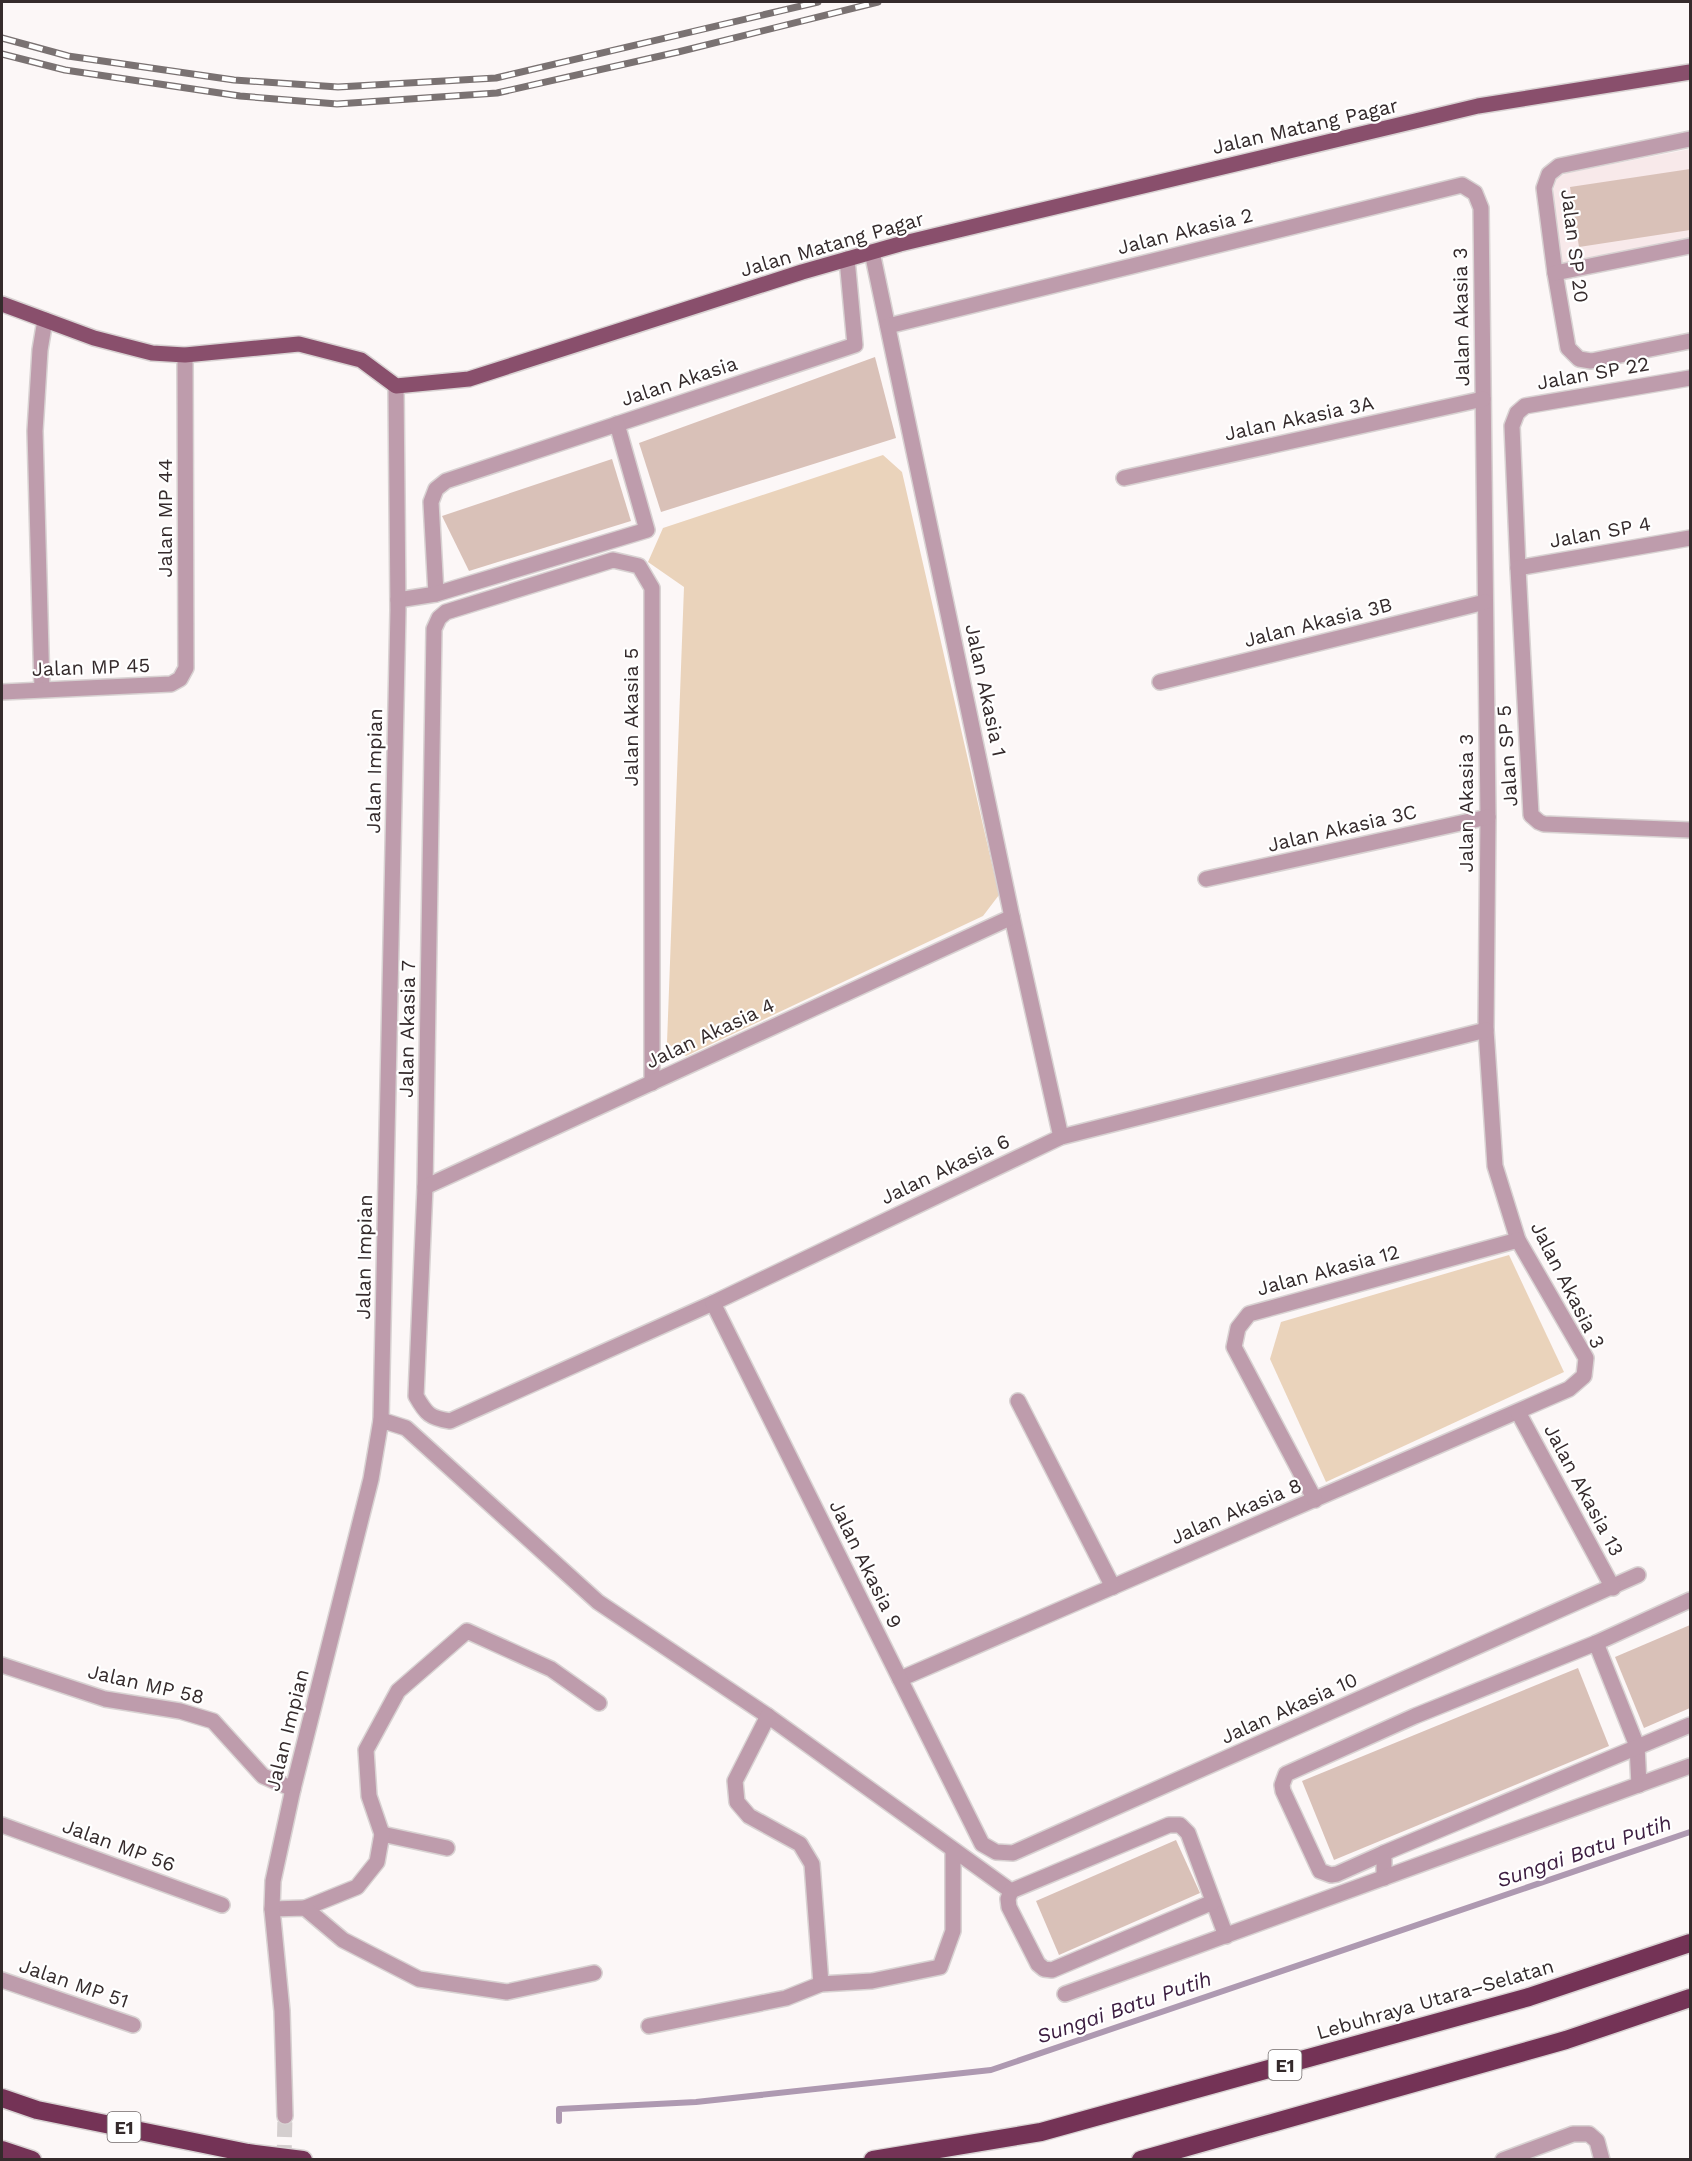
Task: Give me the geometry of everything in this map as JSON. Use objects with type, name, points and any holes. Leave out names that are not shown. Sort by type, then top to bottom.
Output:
[{"type":"highway","name":"Lebuhraya Utara–Selatan","points":[[873,2160],[1041,2132],[1529,1997],[1690,1943]]},
{"type":"highway","points":[[1141,2160],[1566,2040],[1690,1998]]},
{"type":"highway","name":"E1","points":[[2,2098],[37,2110],[248,2152],[303,2160]]},
{"type":"highway","points":[[2,2150],[32,2160]]},
{"type":"main road","name":"Jalan Matang Pagar","points":[[396,386],[469,379],[872,252],[1478,106],[1690,72]]},
{"type":"main road","points":[[2,304],[94,338],[152,353],[185,356],[299,345],[361,360],[396,386]]},
{"type":"street","name":"Jalan SP 20","points":[[1690,139],[1559,166],[1549,174],[1544,188],[1568,348],[1579,359],[1591,361],[1690,341]]},
{"type":"street","name":"Jalan Akasia 2","points":[[888,327],[1462,185],[1475,193],[1480,208]]},
{"type":"street","name":"Jalan Akasia 3","points":[[1480,208],[1488,817],[1486,1030],[1495,1166],[1518,1240],[1586,1358],[1584,1376]]},
{"type":"street","points":[[1555,273],[1690,246]]},
{"type":"street","name":"Jalan Akasia 1","points":[[872,252],[1012,917],[1061,1137]]},
{"type":"street","name":"Jalan Akasia","points":[[436,594],[431,502],[436,489],[446,481],[855,345],[847,259]]},
{"type":"street","points":[[42,689],[35,430],[40,351],[45,320]]},
{"type":"street","name":"Jalan MP 44","points":[[180,679],[186,668],[185,356]]},
{"type":"street","name":"Jalan SP 22","points":[[1518,568],[1512,426],[1517,413],[1525,406],[1690,378]]},
{"type":"street","name":"Jalan Impian","points":[[285,2116],[282,2011],[272,1909],[273,1881],[293,1789],[371,1479],[381,1420],[398,600],[396,386]]},
{"type":"street","name":"Jalan Akasia 3A","points":[[1124,478],[1483,399]]},
{"type":"street","points":[[398,600],[436,594],[647,530],[617,424]]},
{"type":"street","name":"Jalan SP 4","points":[[1518,568],[1690,538]]},
{"type":"street","name":"Jalan Akasia 5","points":[[439,618],[446,612],[613,560],[639,566],[652,588],[652,1083]]},
{"type":"street","name":"Jalan SP 5","points":[[1518,568],[1531,815],[1544,824],[1690,830]]},
{"type":"street","name":"Jalan Akasia 3B","points":[[1160,682],[1485,602]]},
{"type":"street","name":"Jalan Akasia 7","points":[[439,618],[434,629],[425,1187],[416,1396],[424,1410],[435,1419],[450,1421]]},
{"type":"street","name":"Jalan MP 45","points":[[2,692],[171,684],[180,679]]},
{"type":"street","name":"Jalan Akasia 3C","points":[[1206,879],[1488,817]]},
{"type":"street","name":"Jalan Akasia 4","points":[[425,1187],[1012,917]]},
{"type":"street","name":"Jalan Akasia 6","points":[[450,1421],[713,1302],[1061,1137],[1486,1030]]},
{"type":"street","name":"Jalan Akasia 12","points":[[1315,1500],[1234,1347],[1238,1328],[1249,1314],[1518,1240]]},
{"type":"street","name":"Jalan Akasia 9","points":[[713,1302],[982,1844]]},
{"type":"street","name":"Jalan Akasia 8","points":[[900,1679],[1518,1412],[1569,1389],[1584,1376]]},
{"type":"street","points":[[1018,1401],[1113,1587]]},
{"type":"street","name":"Jalan Akasia 13","points":[[1518,1412],[1613,1588]]},
{"type":"street","points":[[381,1420],[406,1428],[598,1602],[768,1716],[1011,1891]]},
{"type":"street","name":"Jalan Akasia 10","points":[[982,1844],[996,1852],[1012,1853],[1638,1575]]},
{"type":"street","points":[[1690,1600],[1596,1642],[1414,1716],[1286,1774],[1282,1785],[1320,1871],[1331,1875],[1690,1725]]},
{"type":"street","points":[[272,1909],[305,1908],[357,1887],[377,1862],[382,1834],[369,1796],[366,1750],[398,1691],[467,1631],[551,1669],[599,1703]]},
{"type":"street","points":[[1596,1642],[1637,1746],[1639,1785]]},
{"type":"street","name":"Jalan MP 58","points":[[2,1665],[105,1699],[180,1711],[213,1721],[263,1776],[293,1789]]},
{"type":"street","points":[[768,1716],[735,1781],[737,1802],[748,1816],[800,1844],[812,1864],[821,1984]]},
{"type":"street","points":[[1065,1994],[1690,1766]]},
{"type":"street","points":[[1213,1902],[1052,1970],[1044,1969],[1038,1964],[1009,1907],[1008,1899],[1011,1891],[1174,1823],[1180,1825],[1188,1833],[1226,1936]]},
{"type":"street","name":"Jalan MP 56","points":[[2,1825],[222,1905]]},
{"type":"street","points":[[382,1834],[447,1848]]},
{"type":"street","points":[[649,2026],[786,1998],[821,1984],[872,1981],[940,1967],[953,1932],[953,1850]]},
{"type":"street","points":[[1383,1853],[1384,1878]]},
{"type":"street","points":[[305,1908],[344,1940],[419,1979],[507,1992],[594,1973]]},
{"type":"street","name":"Jalan MP 51","points":[[2,1980],[133,2025]]},
{"type":"street","points":[[1503,2160],[1573,2134],[1589,2134],[1597,2141],[1602,2160]]},
{"type":"shaded area","points":[[1690,149],[1690,242],[1561,267],[1553,191],[1557,178],[1567,173]]},
{"type":"shaded area","points":[[883,455],[902,472],[999,895],[983,916],[686,1056],[667,1043],[684,587],[648,562],[663,528]]},
{"type":"shaded area","points":[[1509,1255],[1564,1372],[1326,1482],[1270,1359],[1281,1322]]},
{"type":"building","points":[[1690,169],[1690,230],[1579,247],[1570,187]]},
{"type":"building","points":[[875,357],[896,438],[661,512],[639,443]]},
{"type":"building","points":[[612,459],[631,521],[469,571],[442,516]]},
{"type":"building","points":[[1690,1625],[1690,1708],[1644,1728],[1615,1657]]},
{"type":"building","points":[[1578,1668],[1609,1746],[1334,1860],[1302,1781]]},
{"type":"building","points":[[1176,1840],[1200,1893],[1059,1955],[1036,1901]]},
{"type":"waterway","name":"Sungai Batu Putih","points":[[559,2121],[559,2109],[696,2102],[991,2070],[1690,1832]]},
{"type":"tunnel","points":[[284,2160],[285,2116]]},
{"type":"railway","points":[[2,38],[68,56],[234,80],[338,87],[496,78],[818,2]]},
{"type":"railway","points":[[2,54],[65,70],[240,96],[337,104],[497,93],[678,52],[878,2]]}]
